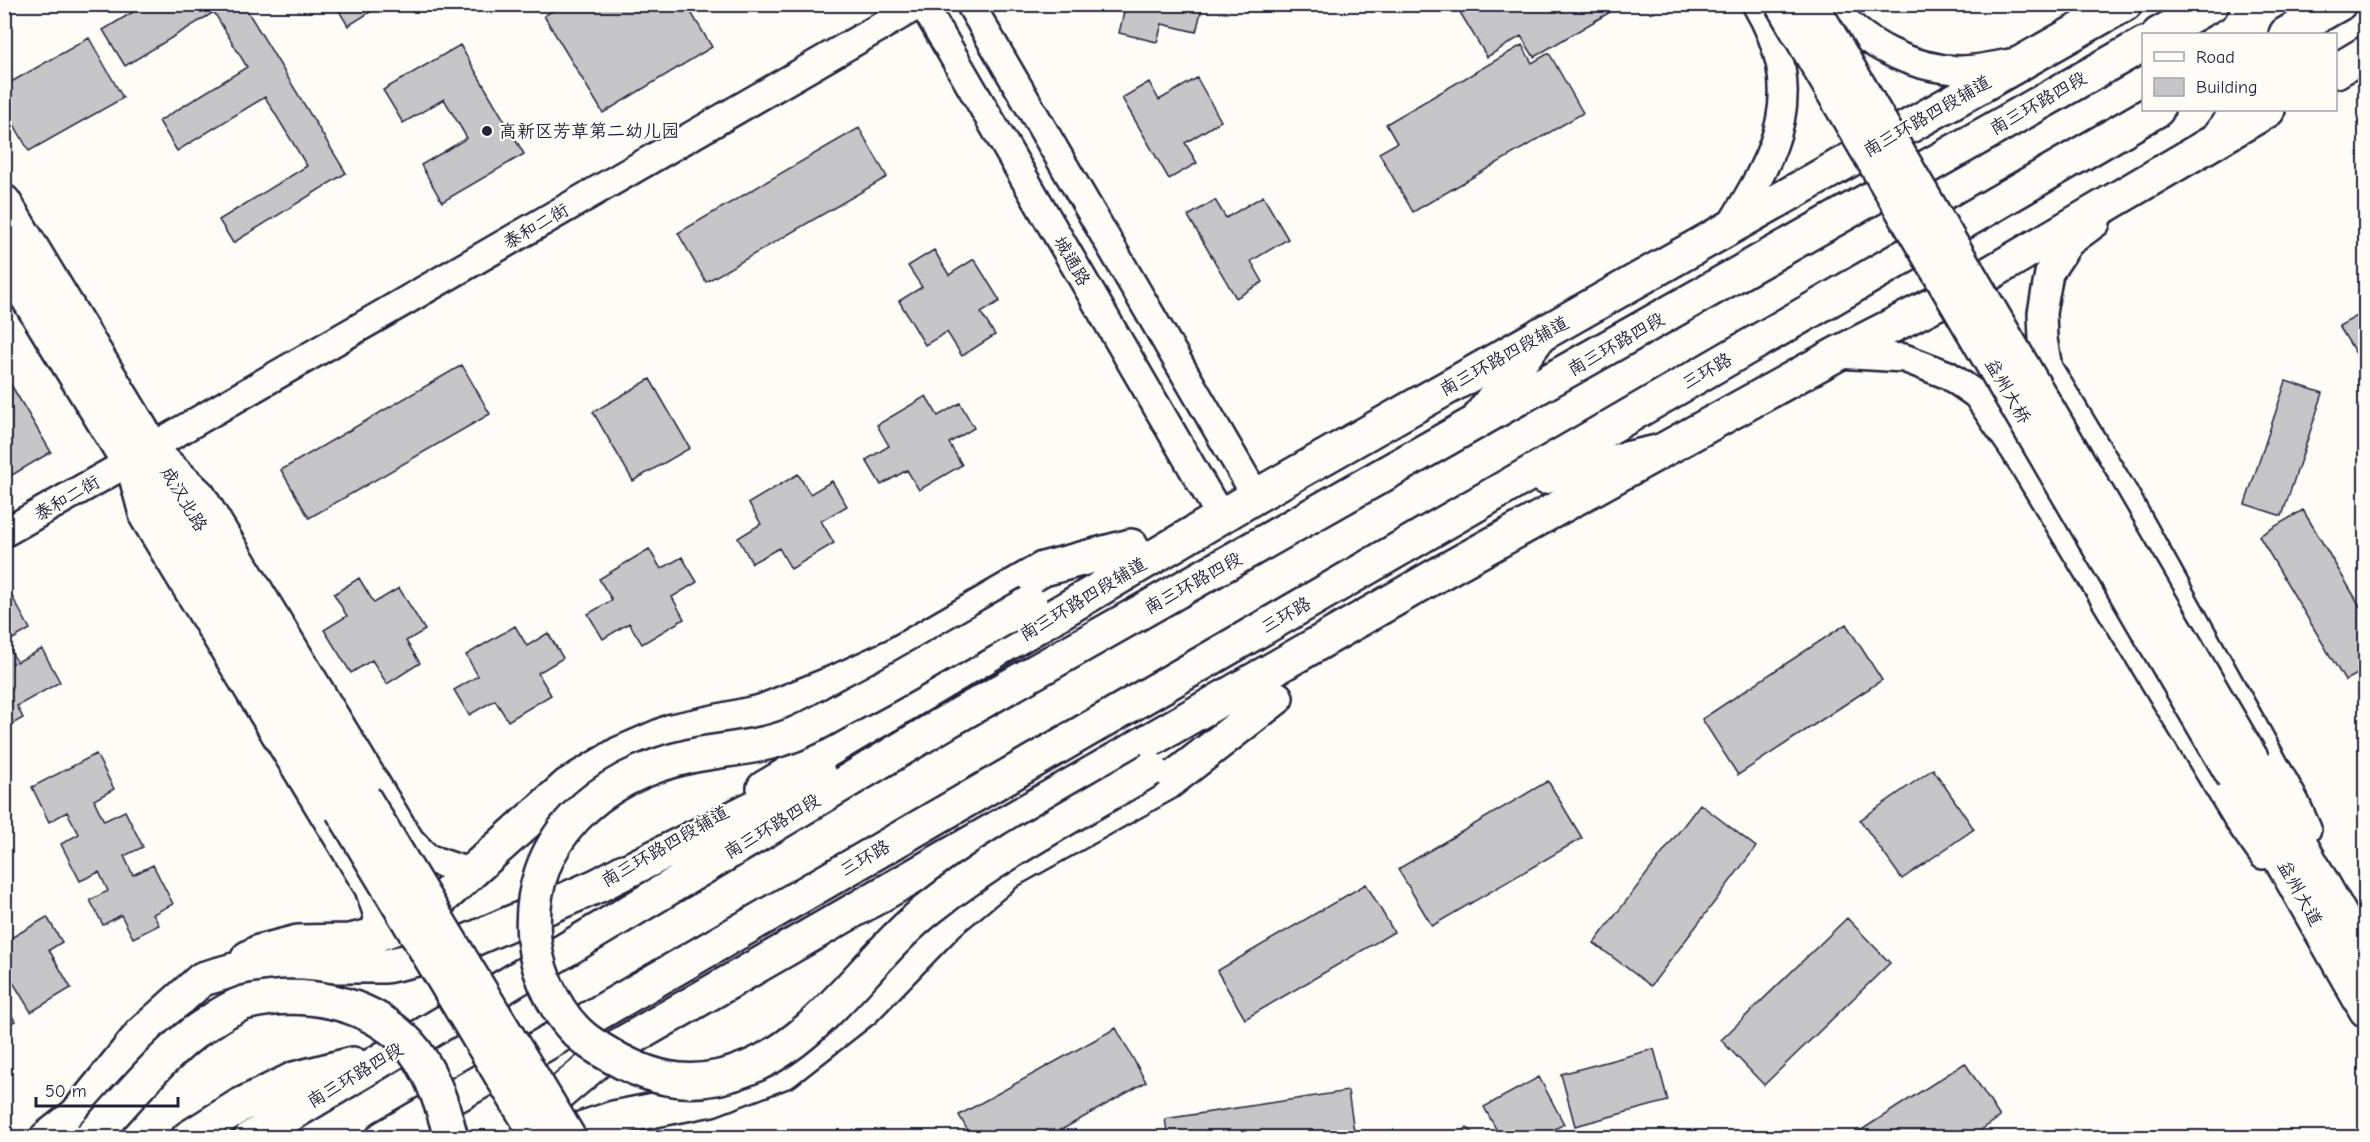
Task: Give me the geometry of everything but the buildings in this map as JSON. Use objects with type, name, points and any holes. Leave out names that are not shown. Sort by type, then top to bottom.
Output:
[{"type":"main road","name":"益州大桥","points":[[1782,4],[2244,770]]},
{"type":"main road","name":"南三环路四段辅道","points":[[47,1137],[76,1114],[142,1033],[202,979],[234,970],[386,966],[436,955],[599,885],[1256,496],[2125,4]]},
{"type":"main road","points":[[2161,33],[2212,4]]},
{"type":"main road","points":[[2295,31],[2339,4]]},
{"type":"main road","name":"益州大桥","points":[[1828,8],[2244,770]]},
{"type":"main road","name":"南三环路四段","points":[[250,1137],[948,721],[2142,45]]},
{"type":"main road","points":[[2337,70],[2366,53]]},
{"type":"main road","name":"三环路","points":[[409,1128],[2155,111]]},
{"type":"main road","points":[[2217,139],[2238,111]]},
{"type":"main road","points":[[521,1137],[561,1092],[611,1050],[1444,571],[1837,354],[1958,292],[2266,111]]},
{"type":"main road","name":"成汉北路","points":[[4,202],[141,455],[352,803]]},
{"type":"main road","name":"成汉北路","points":[[4,259],[141,455]]},
{"type":"main road","points":[[1475,424],[1541,334]]},
{"type":"main road","points":[[1513,484],[1657,452]]},
{"type":"main road","points":[[202,979],[259,952],[298,942],[350,941],[420,919],[568,785],[619,754],[672,731],[761,712],[838,681],[895,655],[1043,569],[1131,546],[1221,517]]},
{"type":"main road","points":[[1131,546],[873,693],[790,736],[687,757],[641,772],[590,803],[572,818],[556,838],[539,881],[533,923],[536,959],[553,999],[580,1036],[619,1062],[651,1076],[698,1082],[746,1070],[784,1051],[825,1013],[927,909],[978,871],[1276,698]]},
{"type":"main road","points":[[553,1137],[610,1128],[711,1100],[785,1071],[864,1009],[950,921],[1009,871],[1167,783],[1444,571]]},
{"type":"main road","points":[[599,885],[1134,616]]},
{"type":"main road","name":"益州大道","points":[[2244,770],[2327,916],[2366,1010]]},
{"type":"main road","points":[[352,803],[539,1137]]},
{"type":"main road","points":[[352,803],[569,1137]]},
{"type":"main road","name":"益州大道","points":[[2327,916],[2366,960]]},
{"type":"main road","points":[[92,1137],[180,1044],[207,1023],[242,1004],[285,997],[317,999],[353,1007],[381,1020],[409,1044],[426,1068],[439,1098],[451,1137]]},
{"type":"main road","points":[[188,1137],[239,1106],[294,1079],[389,1055]]},
{"type":"main road","points":[[383,1137],[409,1128]]},
{"type":"street","name":"泰和二街","points":[[4,534],[922,4]]},
{"type":"street","name":"城通路","points":[[922,4],[1221,517]]},
{"type":"street","points":[[970,4],[1256,496]]},
{"type":"street","points":[[1728,230],[1759,181],[1772,153],[1784,105],[1772,39],[1756,4]]},
{"type":"street","points":[[1772,39],[1790,54],[1807,62],[1823,56],[1834,49],[1842,35],[1828,8]]},
{"type":"street","points":[[1828,8],[1874,44],[1921,63],[1961,70],[2023,62]]},
{"type":"street","points":[[2217,139],[2069,243],[2049,273],[2042,313],[2043,339],[2048,368],[2124,494],[2295,802],[2327,916]]},
{"type":"street","points":[[1837,354],[1904,358],[1948,375],[1977,395],[2014,449],[2241,824],[2327,916]]},
{"type":"street","points":[[141,455],[201,494],[410,840],[427,858],[462,870],[475,870]]},
{"type":"street","points":[[141,455],[144,518],[369,890],[378,916],[375,935]]},
{"type":"street","points":[[559,1137],[579,1132],[588,1137]]},
{"type":"place","name":"高新区芳草第二幼儿园","points":[[487,131]]}]
